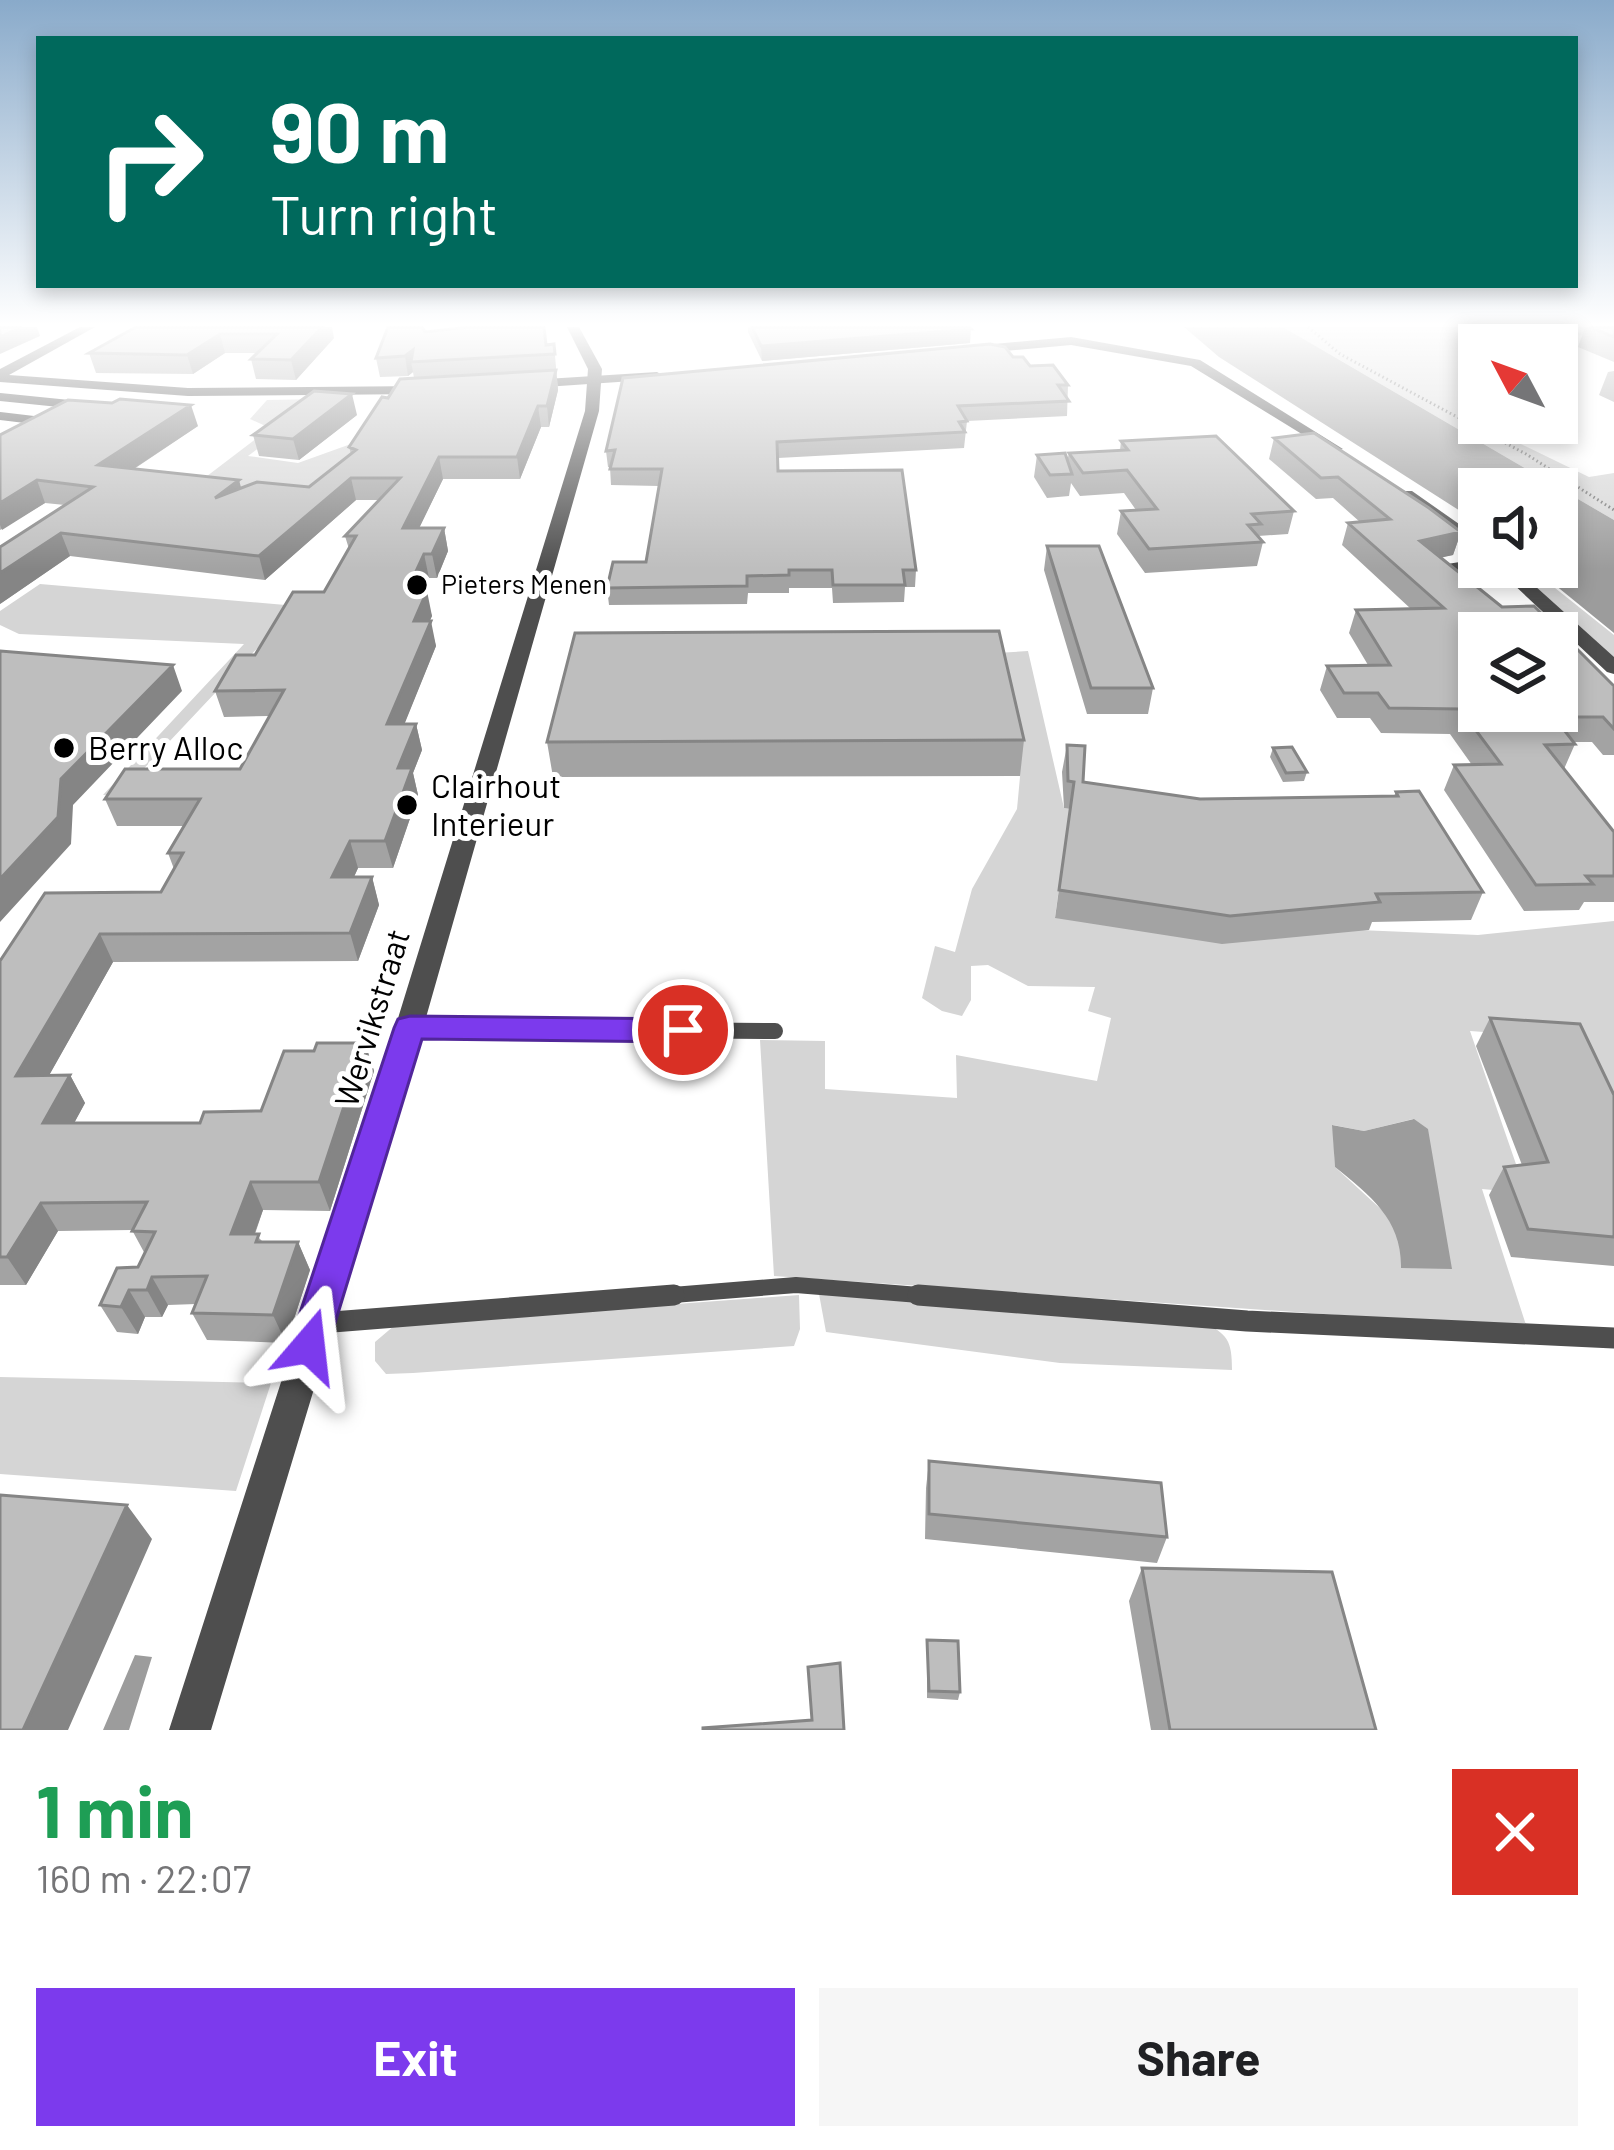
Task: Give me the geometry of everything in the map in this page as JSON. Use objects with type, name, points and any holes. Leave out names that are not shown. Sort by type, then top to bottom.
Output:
[{"type":"street","name":"Wervikstraat","points":[[190,1730],[410,1028],[592,408]]},
{"type":"street","points":[[1269,408],[1353,460]]},
{"type":"street","points":[[1391,484],[1458,531]]},
{"type":"street","points":[[1527,588],[1614,668]]},
{"type":"lane","points":[[68,417],[85,408]]},
{"type":"lane","points":[[0,416],[42,421],[26,435],[47,429]]},
{"type":"lane","points":[[1442,570],[1458,567]]},
{"type":"lane","points":[[410,1028],[775,1031]]},
{"type":"lane","points":[[315,1324],[796,1285],[1247,1321],[1614,1338]]},
{"type":"path","points":[[1440,408],[1526,454],[1614,510]]},
{"type":"shaded area","points":[[260,408],[312,408],[248,456],[298,463],[362,440],[307,503],[190,489],[270,428],[250,419]]},
{"type":"shaded area","points":[[1298,408],[1421,408],[1458,429],[1458,444],[1484,444],[1525,468],[1458,468],[1458,510]]},
{"type":"shaded area","points":[[1421,408],[1458,408],[1458,429]]},
{"type":"shaded area","points":[[1484,444],[1521,444],[1570,468],[1525,468]]},
{"type":"shaded area","points":[[1578,472],[1589,477],[1614,473],[1614,520],[1578,499]]},
{"type":"shaded area","points":[[1578,499],[1614,520],[1614,633],[1559,588],[1578,588]]},
{"type":"shaded area","points":[[40,584],[297,606],[120,794],[103,795],[244,644],[19,634],[0,625],[0,611]]},
{"type":"shaded area","points":[[1537,588],[1555,588],[1614,635],[1614,658],[1578,625],[1578,612],[1563,612]]},
{"type":"shaded area","points":[[1028,651],[1064,808],[1070,809],[1055,917],[1478,935],[1614,921],[1614,1124],[1579,1039],[1470,1031],[1526,1193],[1482,1189],[1527,1328],[774,1276],[760,1040],[825,1041],[825,1089],[957,1098],[956,1055],[1097,1081],[1111,1018],[1088,1011],[1095,987],[1028,986],[988,965],[971,966],[971,1000],[962,1016],[942,1011],[922,998],[935,946],[955,952],[972,889],[1017,809],[1020,777],[1015,735],[996,653]],"holes":[[[1413,1119],[1402,1240],[1384,1212],[1335,1167],[1333,1125],[1364,1131]]]},
{"type":"shaded area","points":[[1414,1119],[1428,1129],[1452,1269],[1401,1268],[1396,1236],[1382,1210],[1335,1167],[1332,1125],[1364,1131]]},
{"type":"shaded area","points":[[819,1294],[1201,1322],[1227,1339],[1232,1370],[1060,1363],[826,1332]]},
{"type":"shaded area","points":[[799,1295],[800,1329],[794,1346],[386,1374],[375,1361],[375,1342],[395,1325]]},
{"type":"shaded area","points":[[0,1377],[271,1383],[236,1491],[0,1474]]},
{"type":"shaded area","points":[[135,1655],[152,1657],[129,1730],[103,1730]]},
{"type":"building","points":[[53,408],[187,408],[98,465],[239,480],[215,498],[257,482],[309,487],[356,450],[349,447],[375,408],[537,408],[517,457],[439,457],[403,528],[444,528],[432,554],[424,554],[407,591],[427,591],[414,621],[431,621],[387,724],[416,724],[398,768],[412,768],[385,841],[350,841],[332,877],[372,877],[350,933],[100,934],[16,1076],[70,1075],[43,1123],[200,1123],[204,1112],[261,1111],[284,1051],[314,1051],[317,1043],[365,1043],[319,1182],[251,1182],[231,1234],[259,1234],[256,1242],[298,1242],[273,1315],[192,1313],[207,1276],[152,1277],[147,1290],[129,1290],[121,1307],[100,1305],[117,1268],[138,1267],[155,1232],[132,1231],[147,1202],[41,1203],[7,1257],[0,1257],[0,961],[45,893],[161,892],[183,853],[168,853],[200,799],[105,799],[125,769],[240,769],[284,690],[215,691],[236,655],[255,655],[293,592],[324,592],[356,536],[345,536],[400,478],[351,478],[259,556],[61,533],[0,573],[0,547],[93,487],[37,480],[0,503],[0,435]]},
{"type":"building","points":[[291,408],[334,408],[293,439],[253,435]]},
{"type":"building","points":[[616,408],[959,408],[967,421],[959,422],[965,432],[777,442],[778,471],[902,470],[916,570],[903,570],[905,585],[833,585],[832,570],[789,570],[789,575],[747,576],[747,586],[607,588],[613,562],[646,562],[662,469],[610,469],[615,450],[606,451]]},
{"type":"building","points":[[1314,433],[1429,508],[1458,530],[1420,541],[1458,572],[1458,588],[1478,588],[1502,607],[1534,606],[1540,612],[1458,612],[1458,709],[1389,708],[1378,693],[1344,693],[1327,666],[1390,665],[1356,610],[1444,608],[1348,523],[1390,519],[1338,477],[1321,478],[1274,438]]},
{"type":"building","points":[[1216,436],[1294,511],[1252,514],[1261,524],[1248,525],[1263,542],[1149,549],[1121,511],[1157,509],[1127,470],[1083,473],[1069,453],[1128,450],[1121,441]]},
{"type":"building","points":[[1065,453],[1072,474],[1050,475],[1037,455]]},
{"type":"building","points":[[1047,546],[1099,546],[1153,688],[1091,688]]},
{"type":"building","points":[[999,631],[1024,740],[547,742],[575,633]]},
{"type":"building","points":[[1578,650],[1614,686],[1614,729],[1603,717],[1578,717]]},
{"type":"building","name":"Berry Alloc","points":[[0,651],[173,665],[61,779],[58,817],[0,879]]},
{"type":"building","points":[[1477,732],[1566,732],[1575,744],[1545,745],[1614,832],[1614,876],[1586,876],[1593,884],[1536,885],[1454,765],[1501,764]]},
{"type":"building","points":[[1067,745],[1085,746],[1083,782],[1200,799],[1398,796],[1396,792],[1419,791],[1483,892],[1376,894],[1380,902],[1230,916],[1059,890],[1074,782],[1068,781]]},
{"type":"building","points":[[1292,747],[1307,772],[1286,773],[1273,748]]},
{"type":"building","points":[[1490,1018],[1580,1024],[1614,1095],[1614,1237],[1528,1229],[1504,1167],[1548,1162]]},
{"type":"building","points":[[929,1461],[1161,1483],[1167,1537],[929,1514]]},
{"type":"building","points":[[0,1495],[127,1505],[23,1730],[0,1730]]},
{"type":"building","points":[[1142,1568],[1332,1572],[1376,1730],[1170,1730]]},
{"type":"building","points":[[927,1640],[958,1641],[960,1692],[929,1691]]},
{"type":"building","points":[[840,1663],[844,1730],[703,1730],[812,1720],[808,1667]]},
{"type":"place","name":"Pieters Menen","points":[[417,585]]},
{"type":"place","name":"Berry Alloc","points":[[64,748]]},
{"type":"place","name":"Clairhout Interieur","points":[[407,805]]},
{"type":"route","points":[[309,1346],[410,1028],[683,1030]]}]
